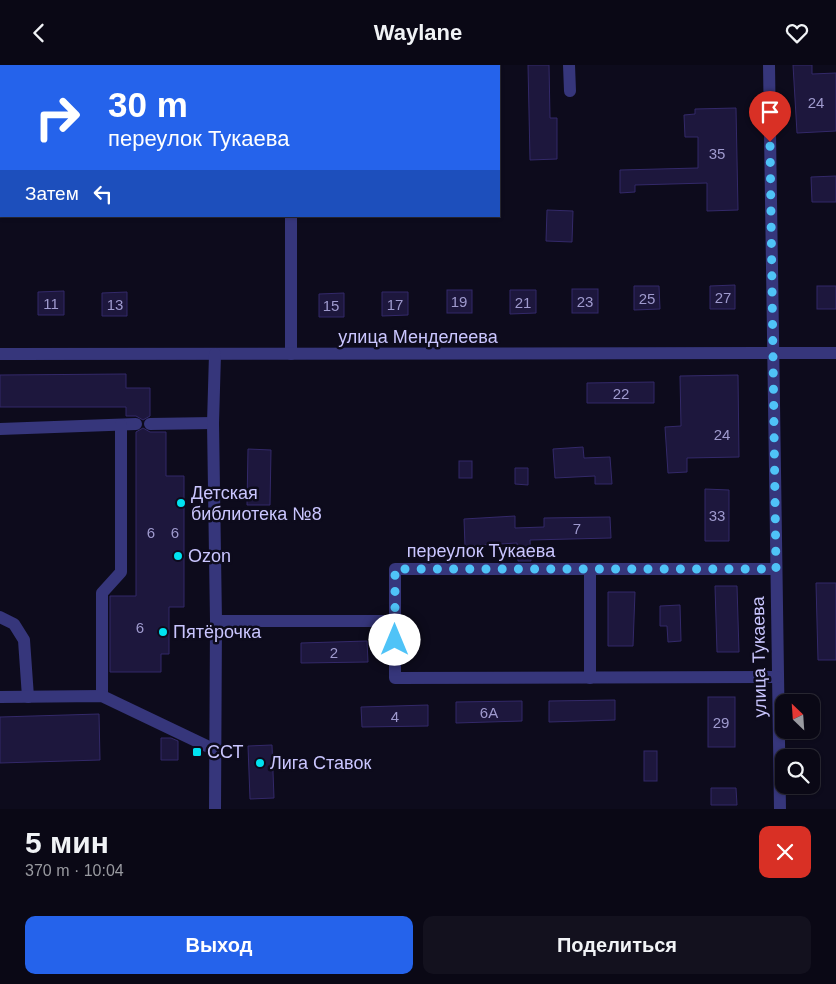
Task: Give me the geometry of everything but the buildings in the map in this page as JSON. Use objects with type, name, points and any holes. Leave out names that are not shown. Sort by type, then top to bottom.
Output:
[{"type":"street","points":[[569,65],[570,91]]},
{"type":"street","name":"улица Тукаева","points":[[769,65],[780,809]]},
{"type":"street","points":[[291,217],[291,354]]},
{"type":"street","name":"улица Менделеева","points":[[0,354],[836,353]]},
{"type":"street","points":[[214,809],[213,749],[216,621],[213,423],[215,354]]},
{"type":"street","points":[[150,424],[213,423]]},
{"type":"street","points":[[0,429],[136,424]]},
{"type":"street","points":[[102,696],[102,593],[121,572],[121,425]]},
{"type":"street","name":"переулок Тукаева","points":[[776,569],[395,569],[395,678],[777,677]]},
{"type":"street","points":[[590,569],[590,677]]},
{"type":"street","points":[[0,617],[14,624],[24,640],[28,697]]},
{"type":"street","points":[[216,621],[395,621]]},
{"type":"street","points":[[0,697],[102,696],[213,749]]},
{"type":"place","name":"Детская библиотека №8","points":[[181,503]]},
{"type":"place","name":"Ozon","points":[[178,556]]},
{"type":"place","name":"Пятёрочка","points":[[163,632]]},
{"type":"place","name":"ССТ","points":[[197,752]]},
{"type":"place","name":"Лига Ставок","points":[[260,763]]},
{"type":"route","points":[[395,640],[395,569],[776,569],[770,142]]}]
